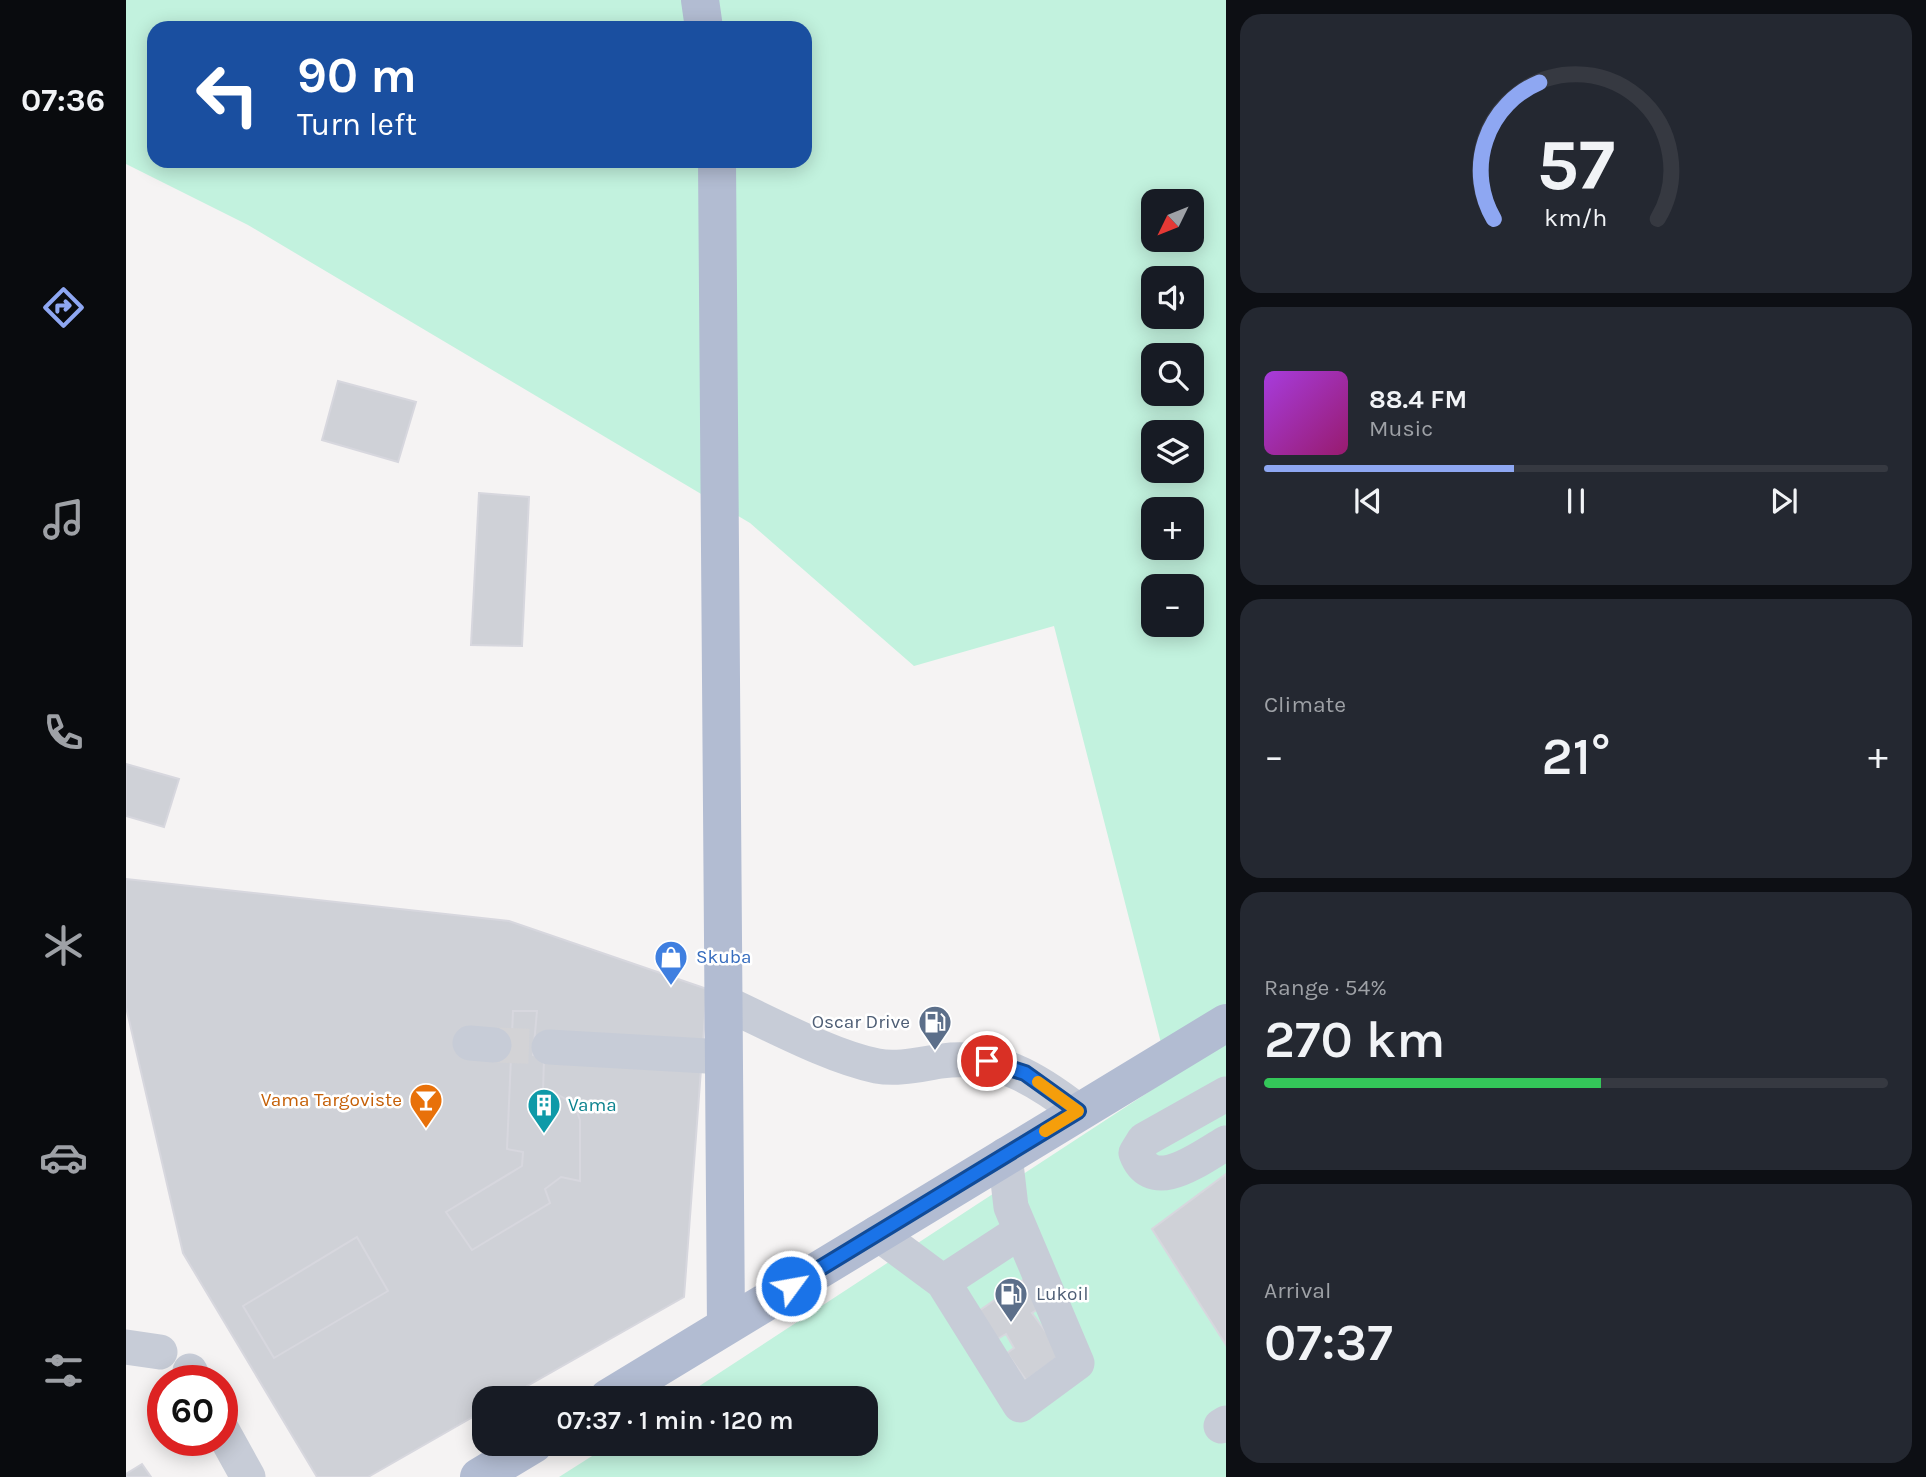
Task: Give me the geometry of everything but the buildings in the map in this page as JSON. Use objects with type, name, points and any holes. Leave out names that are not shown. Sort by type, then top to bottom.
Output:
[{"type":"main road","points":[[700,0],[703,21]]},
{"type":"main road","points":[[717,168],[726,1326]]},
{"type":"main road","points":[[628,1386],[1226,1023]]},
{"type":"main road","points":[[479,1477],[514,1456]]},
{"type":"street","points":[[723,1002],[788,1032],[877,1066],[895,1068],[965,1059],[987,1061],[1025,1073],[1078,1111]]},
{"type":"street","points":[[549,1047],[723,1057]]},
{"type":"street","points":[[1226,1094],[1144,1140],[1136,1153],[1145,1168],[1154,1174],[1170,1174],[1226,1143]]},
{"type":"street","points":[[877,1233],[943,1282],[1020,1405],[1077,1363],[1011,1207],[1005,1155]]},
{"type":"street","points":[[943,1282],[1021,1231]]},
{"type":"street","points":[[236,1456],[248,1477]]},
{"type":"green space","points":[[126,0],[1226,0],[1226,1477],[559,1477],[592,1456],[878,1456],[878,1386],[699,1386],[1170,1078],[1054,626],[914,666],[750,523],[248,225],[126,164]]},
{"type":"tunnel","points":[[494,1045],[549,1047]]},
{"type":"slow traffic","points":[[1038,1082],[1078,1111],[1045,1131]]},
{"type":"place","name":"Skuba","points":[[671,987]]},
{"type":"place","name":"Oscar Drive","points":[[935,1052]]},
{"type":"place","name":"Vama Targoviste","points":[[426,1130]]},
{"type":"place","name":"Vama","points":[[544,1135]]},
{"type":"place","name":"Lukoil","points":[[1011,1324]]},
{"type":"route","points":[[791,1286],[1078,1111],[1025,1073],[987,1061]]}]
